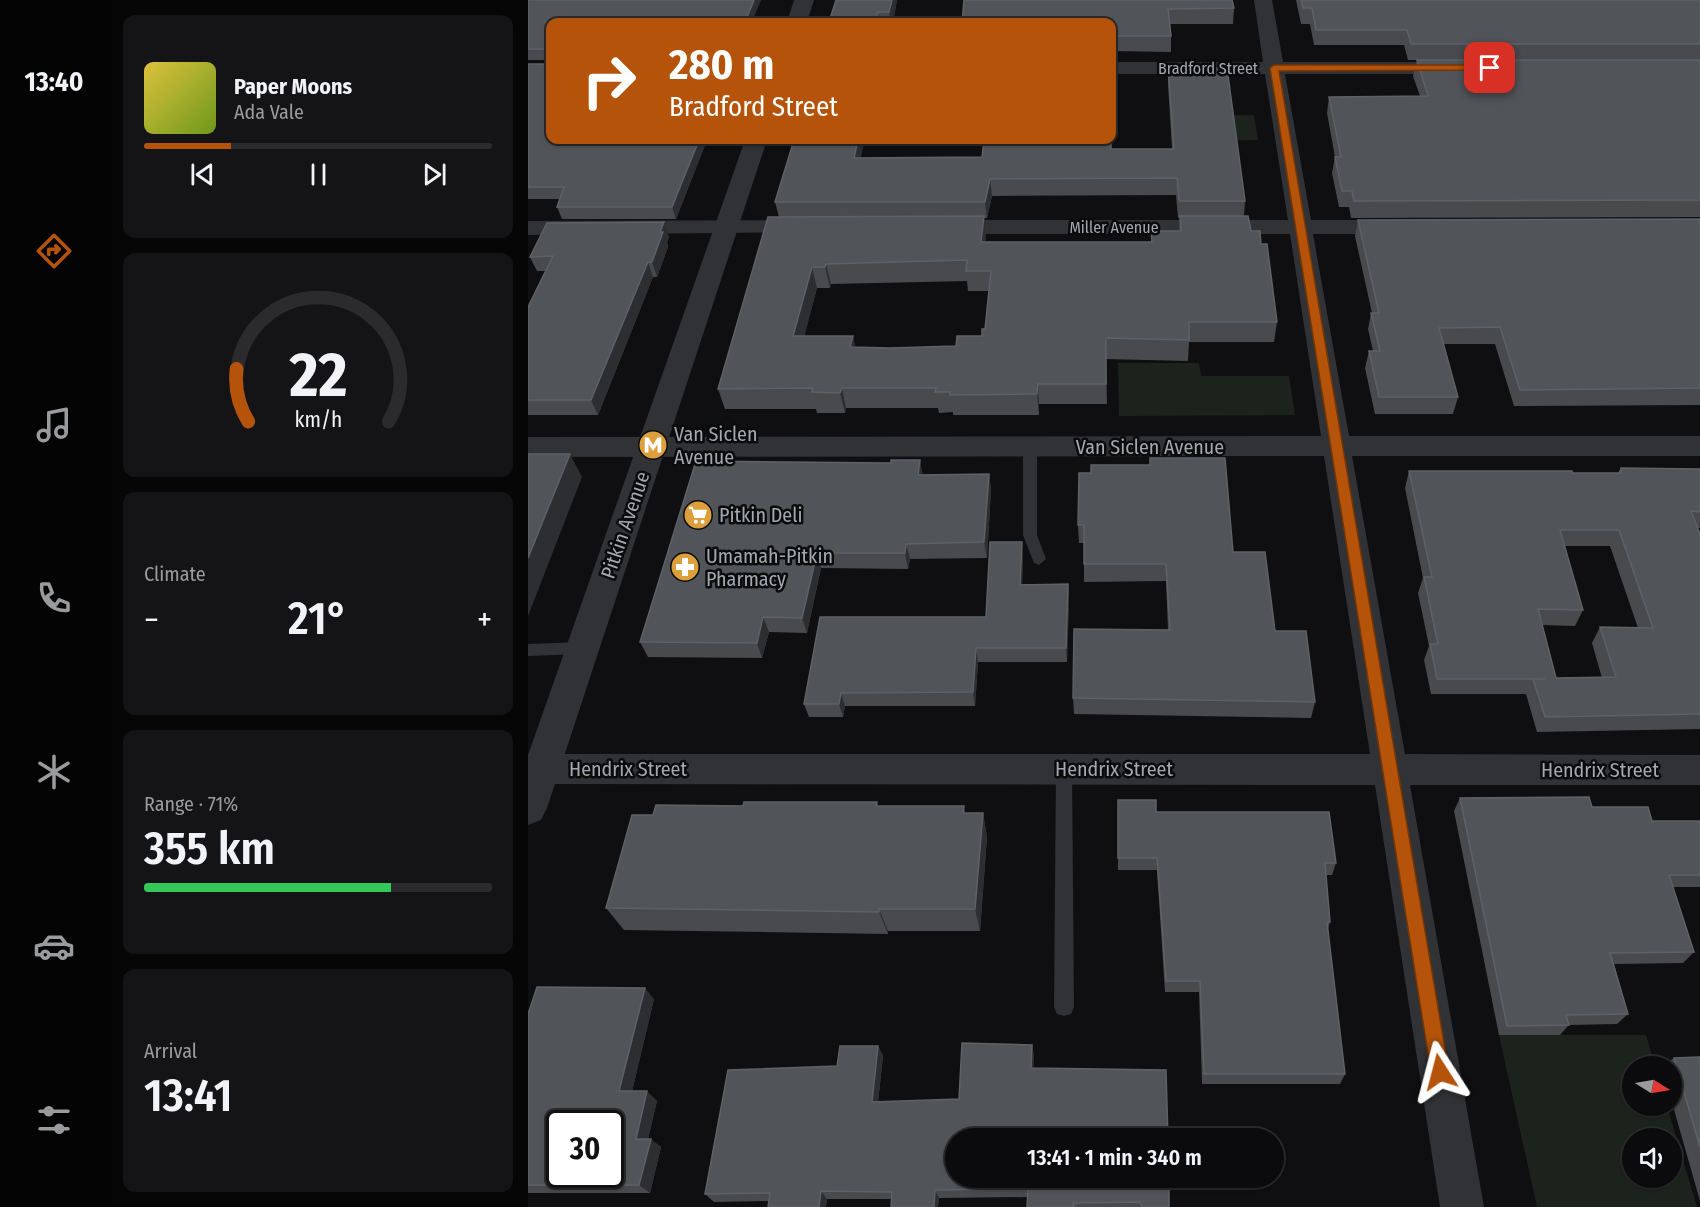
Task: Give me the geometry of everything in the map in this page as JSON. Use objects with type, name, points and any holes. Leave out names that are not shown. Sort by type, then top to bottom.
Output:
[{"type":"street","points":[[798,18],[804,0]]},
{"type":"street","points":[[1263,0],[1462,1207]]},
{"type":"street","name":"Bradford Street","points":[[1116,68],[1478,68]]},
{"type":"street","name":"Pitkin Avenue","points":[[528,808],[535,769],[583,648],[755,144]]},
{"type":"street","name":"Miller Avenue","points":[[914,227],[1427,226]]},
{"type":"street","points":[[528,228],[831,227]]},
{"type":"street","name":"Van Siclen Avenue","points":[[528,447],[1700,446]]},
{"type":"street","name":"Hendrix Street","points":[[535,769],[1700,770]]},
{"type":"lane","points":[[1030,447],[1030,535],[1039,559]]},
{"type":"lane","points":[[528,650],[583,648]]},
{"type":"lane","points":[[1064,769],[1064,1007]]},
{"type":"shaded area","points":[[1254,115],[1258,140],[1177,141],[1174,116]]},
{"type":"shaded area","points":[[1118,363],[1199,363],[1201,376],[1289,376],[1295,415],[1119,416]]},
{"type":"shaded area","points":[[1499,1035],[1646,1035],[1652,1056],[1622,1056],[1622,1116],[1670,1116],[1674,1128],[1622,1128],[1622,1188],[1682,1188],[1682,1156],[1697,1207],[1537,1207]]},
{"type":"building","points":[[528,0],[754,0],[747,18],[546,18],[546,49],[528,49]]},
{"type":"building","points":[[836,0],[892,0],[889,12],[878,12],[876,18],[830,18]]},
{"type":"building","points":[[964,0],[1232,0],[1234,8],[1168,9],[1171,36],[1116,36],[1116,18],[962,18]]},
{"type":"building","points":[[1301,0],[1700,0],[1700,44],[1411,44],[1407,30],[1316,30],[1312,8],[1303,8]]},
{"type":"building","points":[[1417,60],[1700,60],[1700,200],[1354,201],[1352,191],[1342,191],[1335,157],[1341,157],[1329,97],[1428,96]]},
{"type":"building","points":[[528,64],[546,64],[546,144],[697,144],[672,207],[557,207],[564,187],[528,187]]},
{"type":"building","points":[[1168,68],[1227,68],[1245,201],[1179,201],[1177,178],[990,179],[985,202],[775,202],[793,144],[857,144],[854,158],[982,157],[984,144],[1111,144],[1111,149],[1174,149]]},
{"type":"building","points":[[984,216],[981,242],[1152,242],[1151,231],[1181,231],[1180,216],[1248,216],[1251,231],[1260,231],[1261,244],[1267,244],[1277,322],[1189,322],[1189,340],[1106,338],[1106,384],[1038,384],[1037,394],[950,395],[950,392],[935,392],[936,388],[842,388],[840,393],[812,392],[813,388],[718,389],[768,217]],"holes":[[[967,260],[966,271],[991,271],[985,329],[982,329],[982,336],[957,336],[956,346],[850,347],[853,336],[793,336],[812,267],[825,267],[826,264]]]},
{"type":"building","points":[[1700,219],[1700,388],[1520,390],[1500,327],[1439,328],[1458,397],[1379,397],[1369,351],[1380,351],[1371,313],[1379,313],[1358,220]]},
{"type":"building","points":[[664,222],[660,232],[663,232],[652,262],[648,262],[591,400],[528,400],[528,307],[553,256],[530,257],[547,223]]},
{"type":"building","points":[[528,454],[570,454],[528,558]]},
{"type":"building","points":[[1150,458],[1225,458],[1233,552],[1265,552],[1275,631],[1306,631],[1315,702],[1073,698],[1074,629],[1170,630],[1166,564],[1084,564],[1084,525],[1078,525],[1079,473],[1091,473],[1091,465],[1150,465]]},
{"type":"building","points":[[891,460],[920,460],[918,475],[989,474],[984,542],[906,544],[905,553],[817,553],[802,618],[763,617],[757,643],[640,642],[696,461],[891,463]]},
{"type":"building","points":[[1621,468],[1700,469],[1700,512],[1691,511],[1700,534],[1700,714],[1545,717],[1533,679],[1437,679],[1430,644],[1438,644],[1424,577],[1432,577],[1409,471],[1620,473]],"holes":[[[1560,530],[1619,530],[1653,628],[1600,627],[1616,677],[1556,678],[1538,609],[1583,610]]]},
{"type":"building","points":[[990,542],[1022,542],[1020,585],[1068,584],[1066,648],[976,648],[973,692],[841,693],[839,704],[804,704],[820,617],[986,617]]},
{"type":"building","points":[[1589,797],[1592,807],[1648,807],[1652,821],[1700,821],[1700,875],[1669,875],[1694,952],[1610,953],[1628,1014],[1566,1015],[1569,1025],[1507,1026],[1460,798]]},
{"type":"building","points":[[1118,800],[1156,800],[1156,812],[1329,812],[1336,863],[1325,863],[1330,922],[1327,922],[1345,1074],[1204,1074],[1200,981],[1166,981],[1157,858],[1118,858]]},
{"type":"building","points":[[744,802],[877,802],[876,806],[964,806],[963,813],[983,813],[975,909],[879,909],[879,912],[606,908],[632,815],[653,815],[656,805],[743,806]]},
{"type":"building","points":[[537,987],[645,988],[619,1091],[647,1091],[636,1139],[651,1139],[639,1185],[624,1185],[624,1110],[546,1110],[546,1185],[528,1185],[528,1014]]},
{"type":"building","points":[[962,1043],[1032,1045],[1031,1068],[1166,1070],[1168,1128],[945,1128],[945,1188],[1169,1188],[1169,1207],[1143,1207],[1139,1202],[1073,1203],[1074,1207],[1027,1207],[1028,1189],[935,1190],[934,1207],[891,1207],[892,1192],[821,1191],[819,1207],[768,1207],[770,1193],[705,1194],[728,1070],[837,1066],[840,1046],[878,1046],[872,1102],[959,1099]]},
{"type":"building","points":[[1700,1057],[1700,1147],[1682,1085],[1682,1058]]},
{"type":"place","name":"Van Siclen Avenue","points":[[653,445]]},
{"type":"place","name":"Pitkin Deli","points":[[698,515]]},
{"type":"place","name":"Umamah-Pitkin Pharmacy","points":[[685,567]]},
{"type":"route","points":[[1440,1072],[1274,68],[1490,68]]}]
